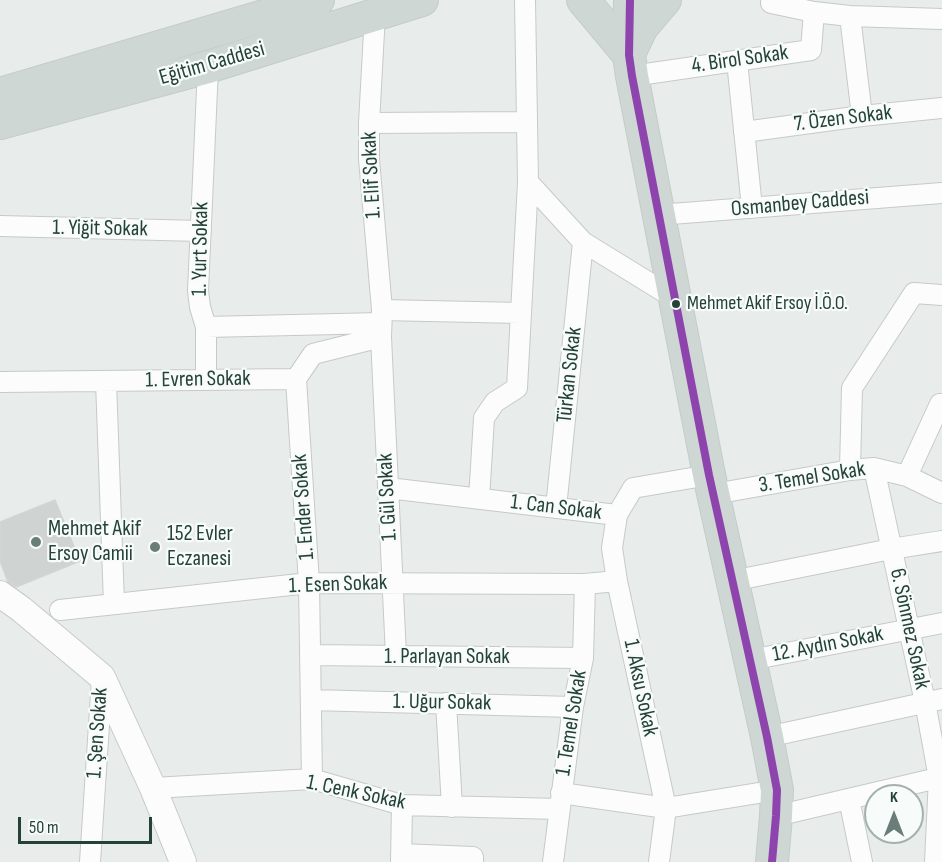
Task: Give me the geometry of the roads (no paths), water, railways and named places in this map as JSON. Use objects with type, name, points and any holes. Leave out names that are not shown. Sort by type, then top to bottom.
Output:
[{"type":"main road","name":"Eğitim Caddesi","points":[[0,94],[318,0]]},
{"type":"main road","name":"Eğitim Caddesi","points":[[0,123],[208,67],[422,0]]},
{"type":"main road","points":[[583,0],[630,66]]},
{"type":"main road","points":[[604,0],[630,66]]},
{"type":"main road","points":[[630,0],[630,66],[711,484],[767,737],[776,803],[772,862]]},
{"type":"main road","points":[[630,66],[642,27],[665,0]]},
{"type":"street","points":[[479,499],[484,418],[495,402],[517,388],[528,182],[525,0]]},
{"type":"street","points":[[771,3],[814,12],[850,16],[942,19]]},
{"type":"street","name":"4. Birol Sokak","points":[[630,66],[737,61],[811,50],[814,12]]},
{"type":"street","name":"1. Elif Sokak","points":[[375,14],[369,159],[381,323]]},
{"type":"street","points":[[850,16],[862,116]]},
{"type":"street","points":[[737,61],[752,208]]},
{"type":"street","name":"1. Yurt Sokak","points":[[208,67],[198,291],[206,327],[381,323]]},
{"type":"street","name":"7. Özen Sokak","points":[[744,132],[942,108]]},
{"type":"street","points":[[369,123],[527,122]]},
{"type":"street","points":[[528,182],[583,242],[674,298]]},
{"type":"street","name":"Osmanbey Caddesi","points":[[658,215],[942,193]]},
{"type":"street","name":"1. Yiğit Sokak","points":[[0,226],[201,231]]},
{"type":"street","name":"Türkan Sokak","points":[[556,508],[583,242]]},
{"type":"street","points":[[850,470],[852,388],[914,293],[942,295]]},
{"type":"street","points":[[296,379],[313,354],[381,323],[521,314]]},
{"type":"street","name":"1. Gül Sokak","points":[[381,323],[396,656]]},
{"type":"street","points":[[206,327],[206,380]]},
{"type":"street","name":"1. Evren Sokak","points":[[0,382],[296,379]]},
{"type":"street","name":"1. Ender Sokak","points":[[296,379],[309,583],[312,779]]},
{"type":"street","points":[[106,381],[114,604]]},
{"type":"street","points":[[907,476],[941,404]]},
{"type":"street","name":"3. Temel Sokak","points":[[711,484],[873,468],[907,476],[942,493]]},
{"type":"street","name":"6. Sönmez Sokak","points":[[873,468],[908,629],[933,701],[941,777],[935,862]]},
{"type":"street","name":"1. Can Sokak","points":[[387,488],[617,515],[633,488],[711,484]]},
{"type":"street","name":"1. Aksu Sokak","points":[[617,515],[612,548],[617,581],[666,808],[659,862]]},
{"type":"street","points":[[732,580],[942,541]]},
{"type":"street","name":"1. Esen Sokak","points":[[60,610],[309,583],[585,584],[617,581]]},
{"type":"street","name":"1. Temel Sokak","points":[[553,862],[573,707],[582,658],[585,584]]},
{"type":"street","points":[[0,594],[102,676],[153,788],[183,862]]},
{"type":"street","name":"12. Aydın Sokak","points":[[750,660],[942,623]]},
{"type":"street","name":"1. Parlayan Sokak","points":[[311,655],[582,658]]},
{"type":"street","name":"1. Şen Sokak","points":[[90,862],[102,676]]},
{"type":"street","name":"1. Uğur Sokak","points":[[311,700],[573,707]]},
{"type":"street","points":[[767,737],[933,701]]},
{"type":"street","points":[[447,703],[452,807]]},
{"type":"street","name":"1. Cenk Sokak","points":[[153,788],[312,779],[402,805],[452,807],[560,801],[666,808],[849,799],[941,777]]},
{"type":"street","points":[[849,799],[862,862]]},
{"type":"street","points":[[402,805],[401,858],[473,857],[473,862]]},
{"type":"place","name":"Mehmet Akif Ersoy İ.Ö.O.","points":[[676,304]]},
{"type":"place","name":"Mehmet Akif Ersoy Camii","points":[[36,542]]},
{"type":"place","name":"152 Evler Eczanesi","points":[[155,547]]}]
